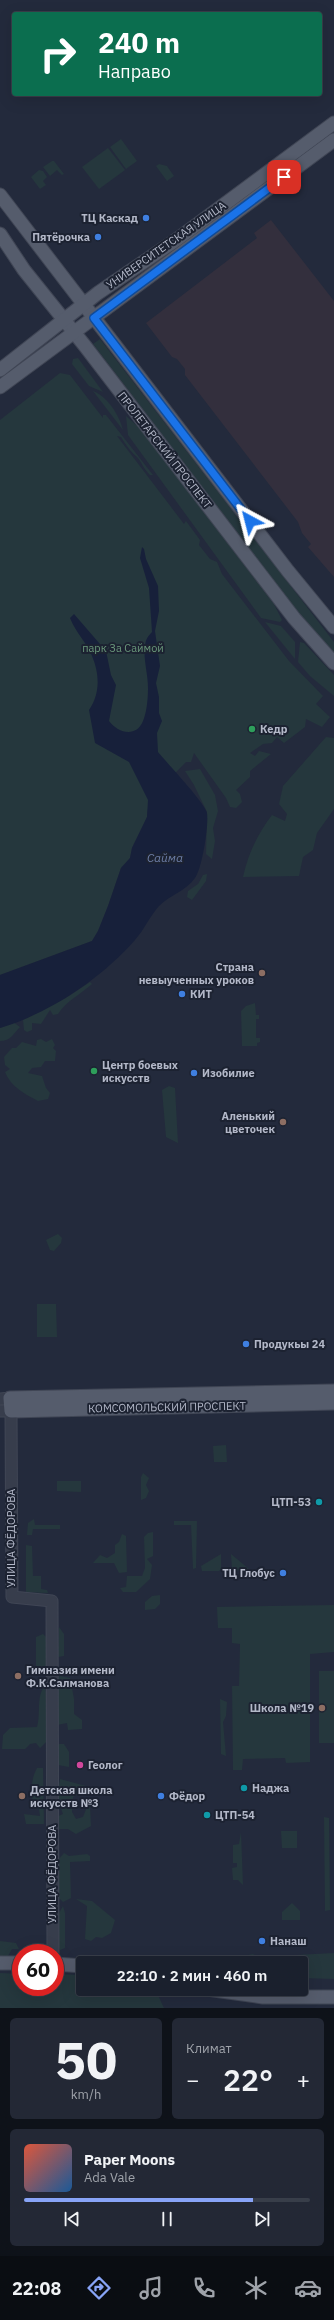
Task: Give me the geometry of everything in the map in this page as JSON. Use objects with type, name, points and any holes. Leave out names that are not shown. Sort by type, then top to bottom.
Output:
[{"type":"main road","name":"УНИВЕРСИТЕТСКАЯ УЛИЦА","points":[[0,370],[138,264],[179,238],[334,123]]},
{"type":"main road","name":"УНИВЕРСИТЕТСКАЯ УЛИЦА","points":[[0,387],[334,140]]},
{"type":"main road","points":[[0,195],[288,571],[334,627]]},
{"type":"main road","name":"ПРОЛЕТАРСКИЙ ПРОСПЕКТ","points":[[0,234],[24,270],[294,618],[334,663]]},
{"type":"main road","name":"КОМСОМОЛЬСКИЙ ПРОСПЕКТ","points":[[5,1405],[290,1398],[334,1391]]},
{"type":"main road","name":"КОМСОМОЛЬСКИЙ ПРОСПЕКТ","points":[[290,1398],[334,1403]]},
{"type":"main road","points":[[0,1963],[12,1963]]},
{"type":"main road","points":[[64,1965],[76,1966]]},
{"type":"main road","points":[[257,1996],[334,1997]]},
{"type":"street","name":"УЛИЦА ФЁДОРОВА","points":[[5,1405],[12,1597],[52,1601],[53,1944]]},
{"type":"shaded area","points":[[271,220],[334,301],[334,577],[308,547],[311,544],[302,533],[298,522],[185,375],[185,369],[177,359],[172,357],[146,323],[257,238],[254,233]]},
{"type":"green space","points":[[121,139],[137,161],[126,169],[110,147]]},
{"type":"green space","points":[[108,148],[125,170],[99,189],[82,167]]},
{"type":"green space","points":[[54,161],[64,174],[62,175],[57,170],[50,176],[43,167]]},
{"type":"green space","points":[[159,164],[167,166],[174,176],[167,181],[156,166]]},
{"type":"green space","points":[[39,170],[43,171],[47,177],[43,181],[46,185],[40,189],[31,177]]},
{"type":"green space","points":[[100,339],[334,642],[334,656],[315,635],[93,344]]},
{"type":"green space","points":[[78,358],[103,392],[89,386],[72,364],[73,359]]},
{"type":"green space","name":"парк За Саймой","points":[[60,373],[70,375],[103,418],[103,415],[106,415],[153,475],[148,473],[121,437],[117,436],[184,524],[186,521],[200,540],[199,545],[210,559],[217,562],[222,574],[289,661],[323,696],[316,704],[330,717],[322,727],[306,719],[305,727],[284,743],[277,737],[272,743],[263,744],[250,753],[255,756],[259,751],[271,754],[250,771],[250,777],[236,790],[240,794],[242,802],[236,808],[230,807],[226,798],[194,753],[191,762],[186,762],[149,800],[147,817],[132,848],[130,858],[121,868],[108,906],[98,931],[92,941],[0,975],[0,420]]},
{"type":"green space","points":[[93,391],[108,402],[112,407],[119,418],[123,430]]},
{"type":"green space","points":[[126,416],[142,430],[274,604],[282,620],[280,622],[261,618],[128,435]]},
{"type":"green space","points":[[265,622],[281,626],[295,642],[295,659]]},
{"type":"green space","points":[[300,642],[304,643],[334,675],[334,696],[310,676],[298,662]]},
{"type":"green space","points":[[326,737],[334,738],[334,809],[317,833],[313,850],[303,857],[299,876],[243,877],[254,844],[272,815],[285,821],[287,814],[279,804],[283,786]]},
{"type":"green space","points":[[200,769],[215,795],[218,811],[213,828],[215,841],[212,859],[206,854],[207,812],[194,785],[185,771]]},
{"type":"green space","points":[[207,874],[206,881],[192,900],[187,897],[188,891],[198,884],[203,875]]},
{"type":"green space","points":[[90,982],[92,984],[70,1001],[58,1014],[53,1015],[50,1010],[41,1024],[32,1023],[32,1030],[27,1032],[24,1030],[23,1020],[69,996]]},
{"type":"green space","points":[[255,1003],[256,1015],[259,1015],[259,1019],[256,1019],[256,1038],[260,1038],[260,1042],[257,1043],[257,1046],[242,1046],[241,1011],[246,1006]]},
{"type":"green space","points":[[13,1022],[20,1027],[10,1038],[0,1041],[0,1028]]},
{"type":"green space","points":[[41,1039],[46,1042],[52,1039],[55,1045],[53,1048],[56,1051],[55,1061],[45,1061],[41,1067],[32,1068],[28,1073],[42,1076],[46,1088],[50,1093],[48,1099],[38,1101],[19,1090],[11,1082],[5,1072],[10,1069],[5,1065],[4,1057],[12,1048],[16,1048],[22,1042],[36,1046],[37,1040]]},
{"type":"green space","points":[[169,1086],[175,1088],[178,1143],[166,1137],[162,1090]]},
{"type":"green space","points":[[58,1234],[62,1238],[61,1243],[54,1251],[50,1250],[46,1240]]},
{"type":"green space","points":[[37,1304],[56,1304],[57,1337],[37,1337]]},
{"type":"green space","points":[[226,1445],[227,1462],[214,1462],[213,1446]]},
{"type":"green space","points":[[143,1473],[149,1478],[146,1485],[149,1491],[146,1498],[141,1500],[141,1477]]},
{"type":"green space","points":[[57,1481],[81,1481],[81,1492],[57,1491]]},
{"type":"green space","points":[[34,1519],[35,1525],[60,1525],[60,1529],[33,1529],[32,1535],[27,1535],[28,1523]]},
{"type":"green space","points":[[174,1521],[197,1521],[196,1568],[193,1569],[191,1525],[174,1525]]},
{"type":"green space","points":[[153,1532],[153,1556],[147,1559],[152,1565],[150,1579],[136,1592],[123,1592],[120,1588],[126,1587],[127,1576],[142,1576],[145,1568],[144,1537],[148,1533]]},
{"type":"green space","points":[[122,1534],[126,1536],[127,1572],[119,1573],[114,1563],[93,1563],[100,1555],[107,1558],[115,1553],[115,1545],[119,1542]]},
{"type":"green space","points":[[26,1545],[32,1546],[33,1576],[41,1576],[41,1589],[47,1590],[48,1593],[26,1592]]},
{"type":"green space","points":[[221,1554],[221,1569],[219,1571],[202,1571],[201,1566]]},
{"type":"green space","points":[[231,1554],[249,1569],[236,1571],[232,1569]]},
{"type":"green space","points":[[160,1595],[160,1604],[155,1609],[145,1610],[145,1602],[152,1596]]},
{"type":"green space","points":[[334,1605],[334,1652],[310,1654],[310,1762],[286,1763],[285,1758],[243,1759],[242,1770],[233,1770],[232,1686],[239,1686],[240,1644],[232,1643],[232,1628],[218,1628],[217,1607]]},
{"type":"green space","points":[[59,1627],[64,1634],[64,1656],[58,1657]]},
{"type":"green space","points":[[43,1634],[47,1638],[47,1674],[36,1674],[36,1637]]},
{"type":"green space","points":[[319,1671],[334,1671],[334,1743],[319,1743]]},
{"type":"green space","points":[[60,1676],[70,1678],[74,1699],[74,1714],[82,1720],[82,1729],[68,1730],[67,1723],[57,1725],[56,1681]]},
{"type":"green space","points":[[44,1687],[47,1694],[47,1741],[40,1748],[36,1743],[30,1744],[25,1749],[2,1749],[3,1735],[10,1728],[37,1727],[39,1717],[39,1701]]},
{"type":"green space","points":[[220,1699],[227,1702],[226,1716],[223,1722],[226,1756],[221,1754]]},
{"type":"green space","points":[[58,1744],[64,1744],[69,1752],[69,1767],[58,1765]]},
{"type":"green space","points":[[37,1768],[43,1768],[44,1824],[26,1824],[24,1814],[40,1816],[39,1809],[34,1809],[32,1793],[33,1778]]},
{"type":"green space","points":[[60,1779],[86,1786],[83,1792],[73,1797],[72,1812],[76,1819],[83,1817],[87,1807],[90,1806],[91,1826],[76,1834],[68,1829],[58,1829],[56,1817],[63,1814],[57,1798]]},
{"type":"green space","points":[[324,1817],[329,1818],[330,1910],[325,1911]]},
{"type":"green space","points":[[281,1831],[297,1831],[297,1848],[282,1848]]},
{"type":"green space","points":[[241,1832],[243,1885],[238,1880],[233,1880],[232,1868],[237,1867],[237,1863],[233,1863],[233,1845],[239,1844]]},
{"type":"green space","points":[[64,1853],[69,1856],[87,1854],[90,1856],[90,1861],[70,1862],[71,1898],[63,1902],[59,1898],[58,1860]]},
{"type":"green space","points":[[76,1899],[92,1901],[115,1920],[111,1933],[102,1938],[96,1937],[91,1941],[85,1939],[87,1906]]},
{"type":"green space","points":[[292,1903],[300,1911],[300,1920],[282,1920],[282,1912]]},
{"type":"green space","points":[[63,1906],[65,1913],[64,1948],[64,1944],[58,1944],[56,1933],[60,1911]]},
{"type":"green space","points":[[0,1941],[16,1943],[12,1944],[12,1949],[8,1956],[0,1956]]},
{"type":"green space","points":[[334,1953],[334,1979],[308,1978],[308,1956],[277,1956]]},
{"type":"green space","points":[[253,1954],[256,1956],[248,1956],[248,1955]]},
{"type":"green space","points":[[0,1973],[12,1974],[12,1996],[64,1996],[64,1974],[76,1975],[76,1996],[158,1996],[164,2008],[0,2008]]},
{"type":"water","name":"Сайма","points":[[142,547],[158,586],[159,611],[155,631],[160,666],[156,683],[159,697],[159,713],[162,721],[157,733],[158,752],[193,792],[207,813],[206,836],[198,873],[183,890],[159,906],[135,940],[90,981],[73,993],[37,1014],[0,1028],[0,975],[92,941],[98,931],[108,906],[121,868],[130,858],[132,848],[147,817],[148,800],[129,762],[95,743],[89,710],[93,704],[98,684],[95,663],[90,651],[70,618],[74,614],[106,651],[111,675],[116,685],[109,721],[122,731],[132,732],[136,730],[143,721],[146,709],[148,688],[145,645],[148,636],[152,632],[149,588],[140,558]]},
{"type":"place","name":"ТЦ Каскад","points":[[146,218]]},
{"type":"place","name":"Пятёрочка","points":[[98,237]]},
{"type":"place","name":"Кедр","points":[[252,729]]},
{"type":"place","name":"Страна невыученных уроков","points":[[262,973]]},
{"type":"place","name":"КИТ","points":[[182,994]]},
{"type":"place","name":"Центр боевых искусств","points":[[94,1071]]},
{"type":"place","name":"Изобилие","points":[[194,1073]]},
{"type":"place","name":"Аленький цветочек","points":[[283,1122]]},
{"type":"place","name":"Продукьы 24","points":[[246,1344]]},
{"type":"place","name":"ЦТП-53","points":[[319,1502]]},
{"type":"place","name":"ТЦ Глобус","points":[[283,1573]]},
{"type":"place","name":"Гимназия имени Ф.К.Салманова","points":[[18,1676]]},
{"type":"place","name":"Школа №19","points":[[322,1708]]},
{"type":"place","name":"Геолог","points":[[80,1765]]},
{"type":"place","name":"Наджа","points":[[244,1788]]},
{"type":"place","name":"Детская школа искусств №3","points":[[22,1796]]},
{"type":"place","name":"Фёдор","points":[[161,1796]]},
{"type":"place","name":"ЦТП-54","points":[[207,1815]]},
{"type":"place","name":"Нанаш","points":[[262,1941]]},
{"type":"route","points":[[250,521],[94,318],[284,177]]}]
